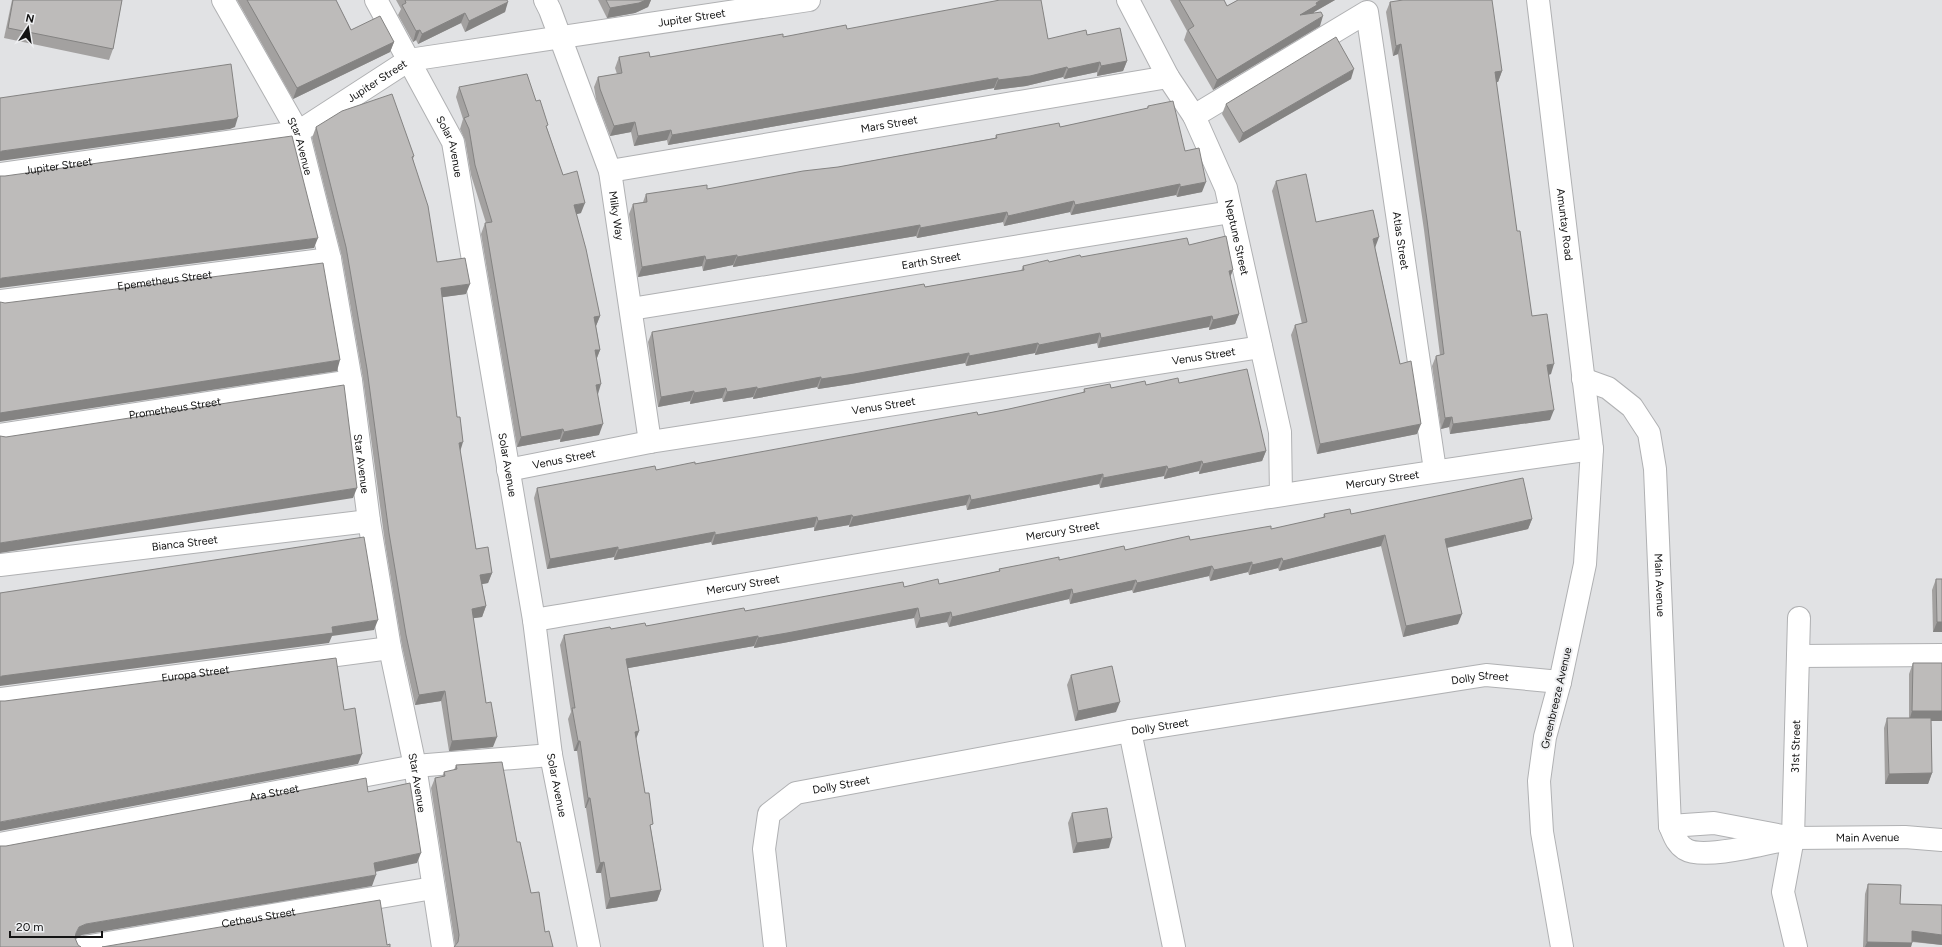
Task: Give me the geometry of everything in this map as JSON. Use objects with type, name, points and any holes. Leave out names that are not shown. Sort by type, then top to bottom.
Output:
[{"type":"street","name":"Star Avenue","points":[[223,0],[298,132],[330,259],[351,381],[369,521],[390,648],[415,766],[443,947]]},
{"type":"street","name":"Solar Avenue","points":[[376,0],[453,142],[534,620],[551,755],[589,947]]},
{"type":"street","name":"Milky Way","points":[[545,0],[610,171],[650,442]]},
{"type":"street","name":"Jupiter Street","points":[[0,174],[298,132],[409,60],[560,38],[690,8],[809,0]]},
{"type":"street","name":"Neptune Street","points":[[1128,0],[1168,78],[1194,116],[1226,188],[1280,432],[1281,495]]},
{"type":"street","name":"Amuntay Road","points":[[1538,0],[1592,449]]},
{"type":"street","name":"Atlas Street","points":[[1194,116],[1367,12],[1435,470]]},
{"type":"street","name":"Mars Street","points":[[610,171],[1168,78]]},
{"type":"street","name":"Earth Street","points":[[630,309],[1231,212]]},
{"type":"street","name":"Epemetheus Street","points":[[0,301],[330,259]]},
{"type":"street","name":"Venus Street","points":[[508,470],[650,442],[1261,347]]},
{"type":"street","name":"Main Avenue","points":[[1583,379],[1608,388],[1626,402],[1632,407],[1649,433],[1655,469],[1670,826],[1676,841],[1686,850],[1715,854],[1793,838]]},
{"type":"street","name":"Prometheus Street","points":[[0,435],[351,381]]},
{"type":"street","name":"Mercury Street","points":[[534,620],[1435,470],[1592,449]]},
{"type":"street","name":"Greenbreeze Avenue","points":[[1562,947],[1542,832],[1539,782],[1545,737],[1560,682],[1585,564],[1592,449]]},
{"type":"street","name":"Bianca Street","points":[[0,565],[369,521]]},
{"type":"street","name":"31st Street","points":[[1796,947],[1783,892],[1793,838],[1799,618]]},
{"type":"street","name":"Europa Street","points":[[0,699],[390,648]]},
{"type":"street","points":[[1798,656],[1942,655]]},
{"type":"street","name":"Dolly Street","points":[[775,947],[764,849],[769,814],[796,793],[1130,731],[1486,674],[1560,682]]},
{"type":"street","points":[[1130,731],[1174,947]]},
{"type":"street","name":"Ara Street","points":[[0,844],[415,766],[551,755]]},
{"type":"street","name":"Main Avenue","points":[[1670,826],[1714,823],[1793,838],[1905,838],[1942,840]]},
{"type":"street","name":"Cetheus Street","points":[[84,947],[433,888]]},
{"type":"building","points":[[13,0],[122,0],[113,49],[8,28]]},
{"type":"building","points":[[247,0],[336,0],[351,30],[380,16],[394,42],[297,88]]},
{"type":"building","points":[[405,0],[507,0],[508,2],[469,21],[465,13],[422,34],[420,30],[416,31],[402,5],[406,3]]},
{"type":"building","points":[[606,0],[646,0],[639,3],[610,8]]},
{"type":"building","points":[[1000,0],[1041,0],[1048,39],[1086,30],[1087,35],[1120,28],[1127,61],[1101,66],[1100,62],[1068,69],[1067,67],[1030,76],[998,80],[998,78],[672,135],[671,130],[638,136],[635,122],[614,126],[600,89],[598,77],[622,73],[619,57],[649,52],[650,57],[783,34],[783,37],[846,25],[847,29]]},
{"type":"building","points":[[1179,0],[1224,0],[1227,6],[1238,0],[1321,0],[1316,3],[1317,5],[1300,15],[1321,12],[1323,16],[1217,80],[1188,30],[1194,26]]},
{"type":"building","points":[[1403,0],[1492,0],[1502,71],[1495,72],[1517,231],[1520,231],[1532,316],[1547,314],[1554,364],[1547,365],[1554,410],[1453,424],[1452,417],[1445,418],[1436,356],[1444,354],[1427,220],[1401,44],[1396,46],[1390,2]]},
{"type":"building","points":[[1336,37],[1354,69],[1243,133],[1226,104]]},
{"type":"building","points":[[231,64],[238,117],[234,119],[0,152],[0,98]]},
{"type":"building","points":[[527,74],[536,101],[540,100],[548,125],[546,126],[563,175],[577,171],[585,203],[574,205],[586,249],[600,316],[594,317],[600,350],[595,350],[601,384],[596,385],[603,424],[564,432],[563,429],[521,437],[485,223],[492,222],[475,165],[469,129],[464,118],[469,116],[459,87]]},
{"type":"building","points":[[392,94],[414,156],[412,157],[428,206],[437,262],[465,258],[470,284],[441,288],[457,417],[460,417],[463,442],[459,443],[476,549],[488,547],[492,573],[480,575],[486,606],[472,609],[486,703],[491,702],[497,737],[452,741],[445,691],[419,695],[406,635],[389,533],[367,369],[346,247],[316,127],[342,111]]},
{"type":"building","points":[[1173,101],[1185,151],[1199,148],[1206,182],[1180,187],[1180,184],[1075,205],[1074,201],[1008,216],[1007,212],[920,228],[920,225],[737,257],[737,255],[706,260],[705,256],[642,267],[633,204],[647,202],[646,194],[707,185],[707,189],[803,171],[838,167],[997,138],[996,135],[1059,123],[1060,127],[1148,108],[1148,106]]},
{"type":"building","points":[[292,136],[318,238],[0,279],[0,176]]},
{"type":"building","points":[[1306,174],[1316,222],[1373,210],[1379,237],[1373,239],[1400,364],[1411,361],[1421,424],[1320,444],[1295,325],[1307,322],[1276,181]]},
{"type":"building","points":[[1226,236],[1233,270],[1229,271],[1239,314],[1213,320],[1212,316],[1101,338],[1100,333],[1039,345],[1038,343],[969,356],[969,353],[854,374],[821,379],[821,377],[757,389],[757,387],[727,392],[726,388],[694,393],[694,391],[661,397],[652,332],[924,284],[925,287],[1024,270],[1023,266],[1048,260],[1049,262],[1080,255],[1081,257],[1187,238],[1189,245]]},
{"type":"building","points":[[323,263],[340,360],[0,413],[0,302],[5,303]]},
{"type":"building","points":[[1247,369],[1266,451],[1203,464],[1202,461],[1168,469],[1167,466],[1103,478],[1103,474],[971,500],[970,495],[853,517],[852,515],[818,521],[817,517],[715,535],[715,532],[618,550],[618,547],[550,559],[537,488],[655,466],[656,470],[695,462],[695,464],[977,412],[978,415],[1085,392],[1084,389],[1110,384],[1111,388],[1145,381],[1146,385],[1178,378],[1179,383]]},
{"type":"building","points":[[344,385],[357,488],[0,543],[0,436],[6,437]]},
{"type":"building","points":[[1523,478],[1532,519],[1445,539],[1462,614],[1406,626],[1385,535],[1283,561],[1282,558],[1252,565],[1252,562],[1214,570],[1212,566],[1137,583],[1136,580],[1073,594],[1072,589],[952,617],[951,612],[920,618],[918,608],[787,633],[758,638],[758,636],[626,659],[639,731],[635,732],[645,793],[649,793],[653,824],[650,825],[661,890],[610,898],[604,862],[600,863],[590,798],[588,798],[580,741],[578,741],[572,708],[575,708],[564,635],[645,623],[646,626],[744,608],[745,611],[903,582],[904,587],[938,579],[939,584],[1000,571],[999,569],[1059,557],[1059,560],[1124,546],[1125,550],[1189,536],[1190,540],[1271,526],[1271,529],[1325,517],[1324,514],[1350,509],[1351,514]]},
{"type":"building","points":[[364,537],[378,620],[332,627],[333,633],[0,677],[0,593]]},
{"type":"building","points":[[1936,579],[1942,579],[1942,622],[1937,622]]},
{"type":"building","points":[[336,658],[344,710],[355,708],[362,754],[0,822],[0,701]]},
{"type":"building","points":[[1913,663],[1942,663],[1942,711],[1912,711]]},
{"type":"building","points":[[1112,666],[1120,702],[1078,711],[1071,675]]},
{"type":"building","points":[[1887,718],[1931,718],[1932,773],[1889,774]]},
{"type":"building","points":[[502,762],[517,842],[520,842],[531,893],[539,892],[545,932],[549,931],[553,947],[454,947],[458,942],[459,935],[435,778],[445,776],[444,772],[457,769],[456,765]]},
{"type":"building","points":[[366,778],[368,792],[410,783],[421,853],[374,863],[376,875],[86,924],[79,927],[76,933],[75,938],[78,945],[81,947],[0,947],[0,846]]},
{"type":"building","points":[[1107,808],[1112,838],[1077,843],[1072,813]]},
{"type":"building","points":[[1868,884],[1901,885],[1900,904],[1942,905],[1942,935],[1912,931],[1912,943],[1867,942]]},
{"type":"building","points":[[380,900],[387,945],[390,944],[390,947],[102,947]]}]
